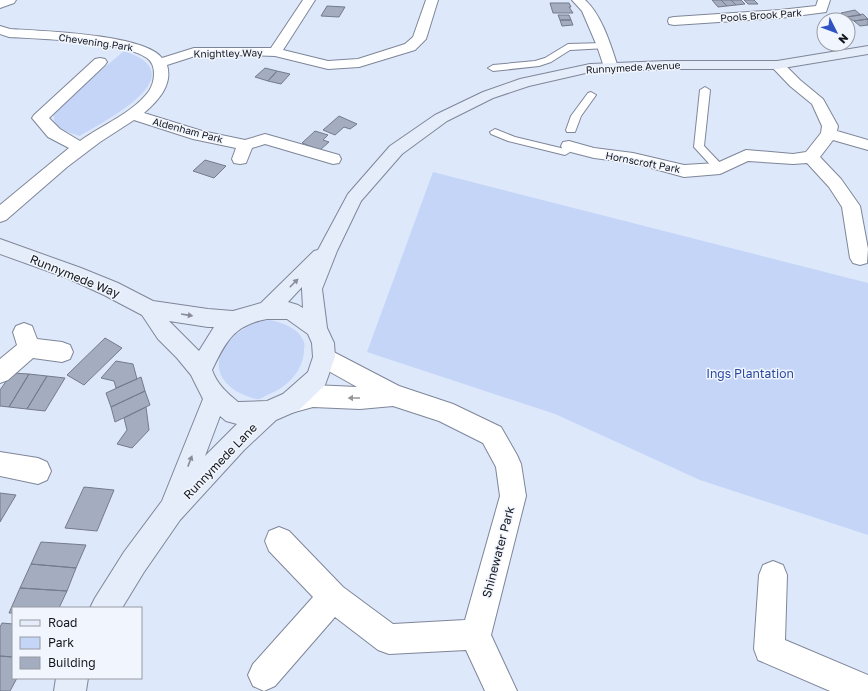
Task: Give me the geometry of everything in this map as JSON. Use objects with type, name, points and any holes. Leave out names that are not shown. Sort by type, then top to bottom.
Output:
[{"type":"street","points":[[0,4],[10,0]]},
{"type":"street","name":"Knightley Way","points":[[275,52],[309,0]]},
{"type":"street","name":"Knightley Way","points":[[159,63],[194,52],[275,52],[328,65],[359,63],[410,47],[419,39],[432,0]]},
{"type":"street","points":[[578,0],[588,9],[612,67]]},
{"type":"street","name":"Pools Brook Park","points":[[674,21],[780,14],[822,9],[824,0]]},
{"type":"street","name":"Pools Brook Park","points":[[705,8],[715,18]]},
{"type":"street","name":"Chevening Park","points":[[3,34],[35,35],[120,44],[137,48],[151,54],[159,63]]},
{"type":"street","name":"Runnymede Avenue","points":[[316,328],[312,289],[326,251],[354,198],[396,150],[441,118],[488,95],[526,82],[590,68],[666,65],[777,65],[868,50]]},
{"type":"street","name":"Chevening Park","points":[[81,148],[54,133],[40,118],[100,62]]},
{"type":"street","points":[[0,215],[81,148],[132,114],[146,102],[157,90],[162,73],[159,63]]},
{"type":"street","points":[[777,65],[795,83],[818,102],[830,126],[829,134],[811,157],[835,183],[851,206],[858,257]]},
{"type":"street","name":"Aldenham Park","points":[[132,114],[200,135],[242,152],[265,139],[333,159]]},
{"type":"street","points":[[829,134],[868,145]]},
{"type":"street","name":"Hornscroft Park","points":[[567,146],[594,153],[633,158],[684,171],[720,168],[746,155],[794,159],[811,157]]},
{"type":"street","name":"Runnymede Way","points":[[0,246],[74,273],[149,309],[208,318],[236,320]]},
{"type":"street","name":"Runnymede Avenue","points":[[267,310],[326,251]]},
{"type":"street","name":"Runnymede Way","points":[[149,309],[166,333],[185,350],[201,370]]},
{"type":"street","points":[[267,310],[291,311],[316,328],[323,343],[324,357],[317,378],[291,402],[268,412],[234,413],[215,397],[206,385],[201,370],[215,342],[236,320],[250,314],[267,310]]},
{"type":"street","points":[[0,373],[26,340],[62,352]]},
{"type":"street","name":"Shinewater Park","points":[[324,357],[393,395],[445,412],[492,435],[508,464],[513,496],[476,635]]},
{"type":"street","name":"Shinewater Park","points":[[291,402],[314,396],[360,398],[393,395]]},
{"type":"street","name":"Runnymede Lane","points":[[171,511],[215,397]]},
{"type":"street","name":"Runnymede Lane","points":[[106,607],[134,562],[171,511],[235,442],[268,412]]},
{"type":"street","points":[[0,464],[38,471]]},
{"type":"street","points":[[279,541],[333,597],[389,639],[476,635],[483,654],[501,691]]},
{"type":"street","points":[[773,575],[769,649],[867,691]]},
{"type":"street","points":[[264,675],[333,597]]},
{"type":"street","points":[[70,691],[72,679]]},
{"type":"lane","points":[[493,68],[536,64],[548,60],[568,47],[604,46]]},
{"type":"lane","points":[[705,90],[699,148],[720,168]]},
{"type":"lane","points":[[495,132],[512,139],[567,146],[576,116],[591,95]]},
{"type":"green space","points":[[124,51],[144,61],[152,72],[149,84],[139,96],[125,108],[80,136],[55,128],[53,111]]},
{"type":"green space","name":"Ings Plantation","points":[[433,172],[868,283],[868,535],[700,480],[555,414],[367,352]]},
{"type":"green space","points":[[270,320],[290,327],[302,337],[304,343],[303,359],[297,372],[287,384],[261,399],[253,398],[236,391],[226,382],[220,373],[219,364],[221,354],[233,337],[242,330],[256,322]]},
{"type":"building","points":[[712,0],[721,0],[727,6],[718,7]]},
{"type":"building","points":[[721,0],[731,0],[736,5],[727,6]]},
{"type":"building","points":[[731,0],[741,0],[745,4],[736,5]]},
{"type":"building","points":[[744,0],[754,0],[758,4],[748,4]]},
{"type":"building","points":[[550,3],[569,3],[571,7],[569,7],[573,13],[553,13]]},
{"type":"building","points":[[327,6],[345,7],[339,17],[321,16]]},
{"type":"building","points":[[855,10],[861,15],[856,16],[856,12],[846,12]]},
{"type":"building","points":[[863,14],[868,19],[856,21],[856,15]]},
{"type":"building","points":[[558,15],[569,15],[571,20],[560,20]]},
{"type":"building","points":[[868,19],[868,25],[860,26],[856,21]]},
{"type":"building","points":[[560,20],[571,20],[573,25],[562,26]]},
{"type":"building","points":[[265,68],[277,71],[268,81],[255,77]]},
{"type":"building","points":[[277,71],[290,74],[281,84],[268,81]]},
{"type":"building","points":[[339,116],[357,124],[350,129],[344,127],[335,135],[323,130]]},
{"type":"building","points":[[315,131],[328,135],[323,140],[329,142],[320,150],[302,143]]},
{"type":"building","points":[[205,160],[226,166],[214,178],[193,171]]},
{"type":"building","points":[[105,338],[122,348],[84,385],[67,375]]},
{"type":"building","points":[[116,361],[133,364],[137,379],[116,388],[114,381],[101,378]]},
{"type":"building","points":[[12,373],[29,374],[9,407],[0,406],[0,390]]},
{"type":"building","points":[[29,374],[47,376],[27,409],[9,407]]},
{"type":"building","points":[[47,376],[65,378],[45,411],[27,409]]},
{"type":"building","points":[[141,377],[145,391],[111,407],[106,393]]},
{"type":"building","points":[[145,391],[150,405],[115,422],[111,407]]},
{"type":"building","points":[[146,407],[149,430],[132,448],[117,444],[127,430],[124,418]]},
{"type":"building","points":[[84,487],[114,490],[97,531],[65,528]]},
{"type":"building","points":[[0,493],[16,495],[0,522]]},
{"type":"building","points":[[41,542],[86,545],[76,568],[31,564]]},
{"type":"building","points":[[31,564],[76,568],[67,591],[20,588]]},
{"type":"building","points":[[20,588],[67,591],[59,607],[12,607],[12,613],[9,613]]},
{"type":"building","points":[[2,623],[12,624],[12,657],[0,656],[0,627]]},
{"type":"building","points":[[0,656],[12,657],[12,679],[16,679],[10,691],[0,691]]}]
